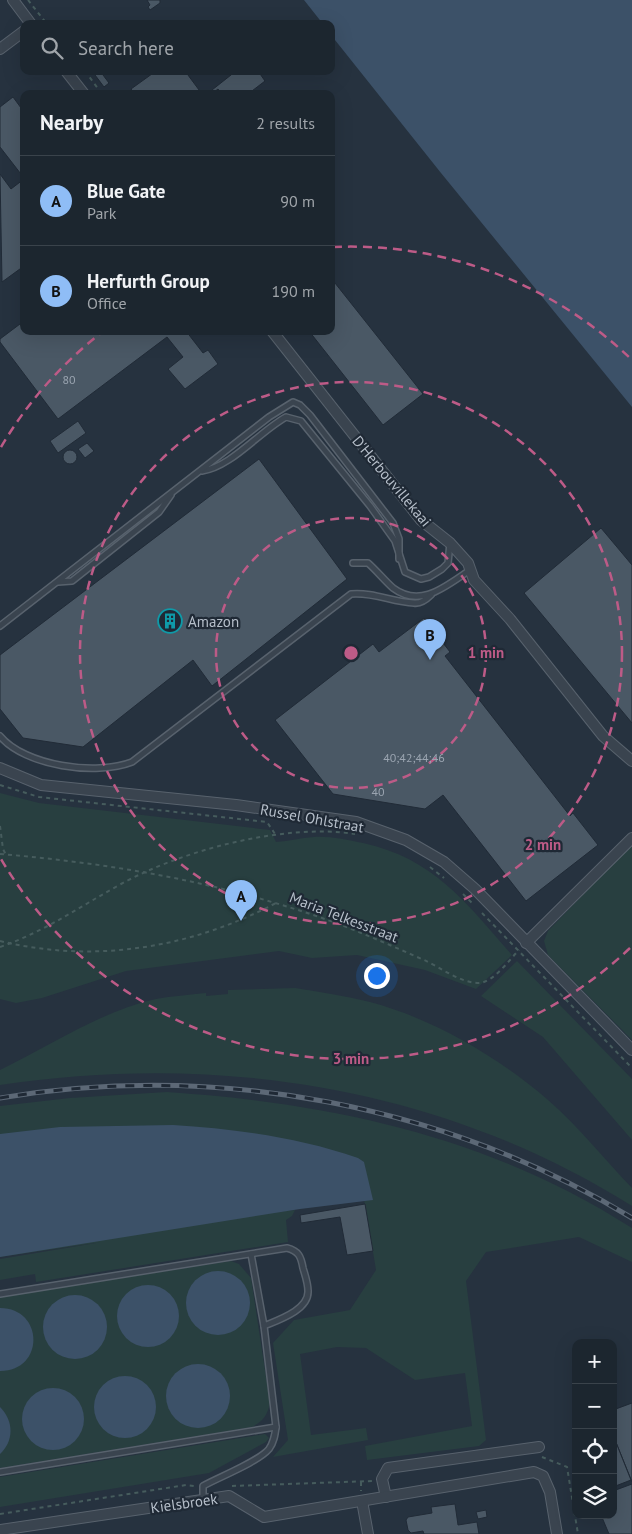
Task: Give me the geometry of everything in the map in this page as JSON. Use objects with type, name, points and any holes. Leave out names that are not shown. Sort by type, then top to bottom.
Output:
[{"type":"street","points":[[13,0],[28,20]]},
{"type":"street","points":[[0,49],[20,35]]},
{"type":"street","points":[[69,75],[81,90]]},
{"type":"street","name":"D'Herbouvillekaai","points":[[275,335],[421,520],[450,543],[468,563],[474,580],[510,619],[603,736],[632,761]]},
{"type":"street","name":"Russel Ohlstraat","points":[[0,768],[41,785],[236,805],[356,822],[406,840],[444,862],[475,889],[632,1050]]},
{"type":"street","points":[[526,943],[632,838]]},
{"type":"street","points":[[386,1497],[382,1479],[388,1468],[540,1452]]},
{"type":"street","name":"Kielsbroek","points":[[0,1530],[229,1496],[264,1517],[527,1472],[540,1473],[550,1492],[558,1534]]},
{"type":"street","points":[[362,1501],[368,1534]]},
{"type":"lane","points":[[0,626],[281,409],[293,402],[300,405],[393,523],[399,539],[399,559]]},
{"type":"lane","points":[[201,471],[214,469],[268,427],[286,417],[302,421],[370,506],[395,541],[399,559],[406,572],[421,579],[430,577],[448,564],[450,543]]},
{"type":"lane","points":[[353,563],[368,563],[393,588],[404,594],[420,598],[430,595]]},
{"type":"lane","points":[[0,736],[20,753],[39,761],[105,769],[119,767],[132,762],[351,594],[365,593],[415,604],[424,601],[430,595],[470,570]]},
{"type":"lane","points":[[0,1294],[288,1248],[295,1250],[301,1257],[309,1292],[306,1300],[298,1309],[264,1326]]},
{"type":"lane","points":[[203,1499],[203,1486],[268,1450],[275,1439],[276,1427],[264,1326],[251,1254]]},
{"type":"lane","points":[[0,1472],[276,1427]]},
{"type":"path","points":[[28,0],[44,20]]},
{"type":"path","points":[[88,75],[99,90]]},
{"type":"path","points":[[0,785],[39,797],[267,822],[276,834]]},
{"type":"path","points":[[0,826],[3,849],[6,855]]},
{"type":"path","name":"Maria Telkesstraat","points":[[0,948],[59,922],[122,884],[147,872],[216,848],[276,834],[335,831],[360,835]]},
{"type":"path","name":"Maria Telkesstraat","points":[[0,854],[147,872],[238,891],[346,928],[424,960],[467,981],[488,981],[519,951]]},
{"type":"path","points":[[423,862],[444,878]]},
{"type":"path","points":[[457,889],[475,905]]},
{"type":"path","points":[[0,940],[83,952],[136,949],[202,934],[233,923],[276,903]]},
{"type":"path","points":[[481,912],[632,1068]]},
{"type":"path","points":[[540,1452],[567,1466],[578,1534]]},
{"type":"path","points":[[232,1486],[361,1482],[382,1479]]},
{"type":"path","points":[[0,1514],[186,1485],[203,1486]]},
{"type":"green space","points":[[0,793],[39,803],[270,830],[276,842],[309,837],[326,837],[363,843],[388,850],[430,872],[447,886],[464,901],[512,955],[476,989],[425,970],[357,955],[312,958],[279,951],[126,971],[42,998],[16,1003],[0,999]]},
{"type":"green space","points":[[632,844],[632,1040],[548,955],[544,941],[548,931]]},
{"type":"green space","points":[[517,961],[632,1079],[632,1140],[543,1037],[481,996]]},
{"type":"green space","points":[[295,988],[361,1000],[394,1009],[441,1029],[487,1055],[529,1084],[570,1121],[632,1188],[632,1206],[560,1165],[484,1132],[407,1107],[327,1088],[246,1077],[165,1073],[82,1076],[0,1085],[0,1070],[96,1020],[136,1005],[174,996],[206,993],[206,996],[228,994],[228,990]]},
{"type":"green space","points":[[167,1092],[229,1097],[290,1105],[350,1116],[408,1130],[466,1148],[523,1170],[578,1196],[632,1228],[632,1262],[579,1237],[486,1252],[466,1281],[486,1440],[479,1446],[367,1460],[365,1446],[472,1426],[465,1373],[415,1380],[366,1348],[337,1347],[300,1354],[311,1435],[366,1428],[368,1440],[273,1457],[288,1440],[273,1343],[294,1320],[350,1310],[376,1270],[365,1204],[355,1169],[0,1159],[0,1106],[70,1098]]},
{"type":"green space","points":[[295,1210],[292,1216],[286,1220],[288,1242],[36,1282],[35,1274],[0,1280],[0,1259],[102,1242],[0,1257],[0,1239]]},
{"type":"green space","points":[[231,1261],[239,1264],[251,1278],[270,1403],[266,1415],[259,1423],[252,1427],[0,1468],[0,1297]]},
{"type":"green space","points":[[265,1434],[269,1438],[266,1442],[209,1473],[0,1507],[0,1477]]},
{"type":"water","points":[[304,0],[632,0],[632,407],[335,40],[335,20],[320,20]]},
{"type":"water","points":[[173,1125],[220,1129],[289,1139],[358,1158],[364,1162],[373,1200],[300,1209],[0,1257],[0,1134],[60,1127]]},
{"type":"water","points":[[218,1271],[236,1277],[244,1285],[250,1303],[244,1321],[236,1329],[218,1335],[200,1329],[192,1321],[186,1303],[192,1285],[200,1277]]},
{"type":"water","points":[[142,1285],[154,1285],[170,1294],[177,1304],[179,1316],[177,1328],[170,1338],[154,1347],[142,1347],[131,1342],[122,1333],[117,1322],[117,1310],[122,1299],[131,1290]]},
{"type":"water","points":[[75,1295],[93,1301],[101,1309],[107,1327],[101,1345],[93,1353],[75,1359],[57,1353],[49,1345],[43,1327],[49,1309],[57,1301]]},
{"type":"water","points":[[0,1308],[14,1311],[25,1318],[31,1328],[33,1340],[31,1351],[25,1361],[15,1368],[0,1371]]},
{"type":"water","points":[[198,1364],[216,1370],[224,1378],[230,1396],[224,1414],[216,1422],[198,1428],[180,1422],[172,1414],[166,1396],[172,1378],[180,1370]]},
{"type":"water","points":[[125,1376],[137,1378],[147,1385],[154,1395],[156,1407],[154,1419],[147,1429],[137,1436],[125,1438],[113,1436],[103,1429],[96,1419],[94,1407],[96,1395],[103,1385],[113,1378]]},
{"type":"water","points":[[53,1388],[65,1390],[75,1397],[82,1407],[84,1419],[82,1431],[75,1441],[65,1448],[53,1450],[41,1448],[31,1441],[24,1431],[22,1419],[24,1407],[31,1397],[41,1390]]},
{"type":"water","points":[[0,1407],[8,1418],[10,1437],[5,1449],[0,1454]]},
{"type":"building","points":[[147,0],[160,0],[160,3],[150,10]]},
{"type":"building","points":[[95,75],[103,75],[109,83],[104,87]]},
{"type":"building","points":[[150,75],[188,75],[199,90],[132,90]]},
{"type":"building","points":[[231,75],[261,75],[265,81],[253,90],[212,90]]},
{"type":"building","points":[[13,97],[20,107],[20,173],[0,147],[0,107]]},
{"type":"building","points":[[0,174],[11,189],[20,182],[20,269],[2,282]]},
{"type":"building","points":[[335,283],[423,394],[383,425],[312,335],[335,335]]},
{"type":"building","points":[[20,324],[20,335],[189,335],[203,353],[208,350],[218,364],[185,389],[168,369],[183,357],[167,337],[58,419],[0,342],[0,339]]},
{"type":"building","points":[[78,421],[86,433],[58,453],[50,441]]},
{"type":"building","points":[[87,443],[94,451],[85,458],[78,449]]},
{"type":"building","points":[[67,450],[73,450],[77,457],[73,464],[67,464],[63,460],[63,454]]},
{"type":"building","name":"Amazon","points":[[259,459],[347,579],[212,686],[193,660],[83,747],[23,738],[0,709],[0,655]]},
{"type":"building","points":[[601,528],[632,565],[632,723],[524,593]]},
{"type":"building","points":[[424,618],[450,652],[445,656],[570,816],[573,813],[598,845],[526,901],[443,795],[425,809],[333,794],[275,720],[373,644],[379,652]]},
{"type":"building","points":[[365,1204],[373,1251],[347,1255],[340,1217],[301,1223],[300,1215]]},
{"type":"building","points":[[632,1403],[632,1482],[617,1445],[617,1409]]},
{"type":"building","points":[[617,1445],[631,1480],[617,1485]]},
{"type":"building","points":[[632,1484],[632,1534],[609,1534],[603,1519],[617,1519],[617,1490]]},
{"type":"building","points":[[455,1504],[458,1525],[477,1522],[479,1534],[424,1534],[423,1531],[411,1533],[408,1530],[406,1520],[408,1517],[432,1513],[431,1507]]},
{"type":"building","points":[[486,1510],[487,1517],[478,1519],[476,1512]]},
{"type":"railway","points":[[0,1098],[82,1088],[164,1086],[246,1090],[327,1102],[407,1120],[484,1146],[560,1179],[632,1218]]},
{"type":"place","name":"Amazon","points":[[170,621]]},
{"type":"place","name":"Herfurth Group","points":[[430,660]]},
{"type":"place","name":"Blue Gate","points":[[241,921]]}]
